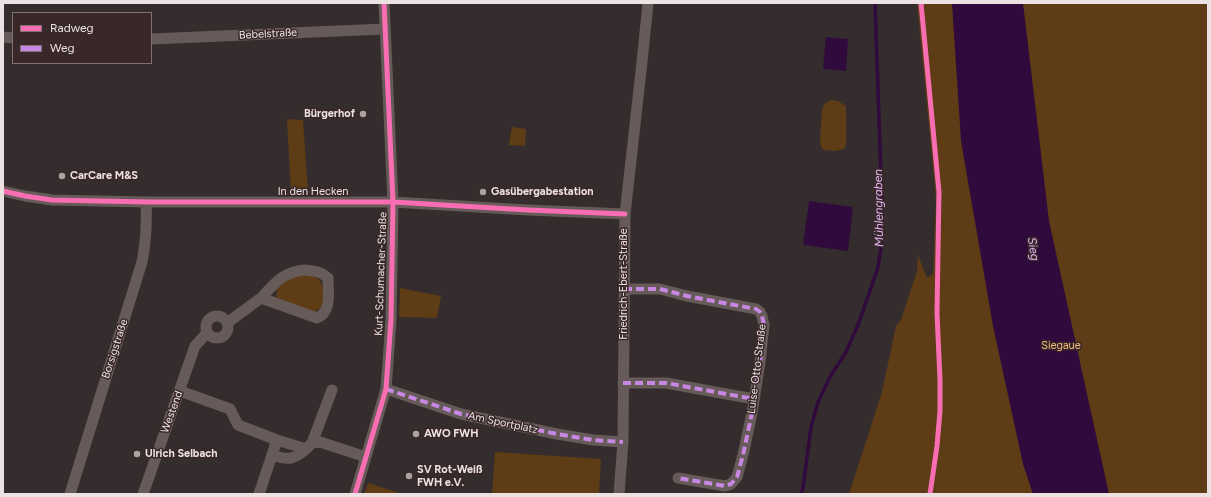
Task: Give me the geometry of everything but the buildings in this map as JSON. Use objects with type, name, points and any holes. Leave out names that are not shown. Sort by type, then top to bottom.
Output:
[{"type":"street","name":"Kurt-Schumacher-Straße","points":[[355,494],[386,389],[391,320],[393,202],[384,3]]},
{"type":"street","name":"Friedrich-Ebert-Straße","points":[[620,494],[623,442],[624,214],[648,3]]},
{"type":"street","name":"Bebelstraße","points":[[152,38],[385,29]]},
{"type":"street","name":"In den Hecken","points":[[3,191],[52,200],[146,202],[393,202],[624,214]]},
{"type":"street","name":"Borsigstraße","points":[[70,494],[142,262],[146,241],[146,202]]},
{"type":"street","points":[[295,271],[315,271],[322,273],[328,278],[328,305],[323,316],[317,318],[261,298],[275,283],[286,275],[295,271]]},
{"type":"street","name":"Luise-Otto-Straße","points":[[624,290],[660,289],[687,296],[756,309],[760,312],[764,321],[760,362],[754,399],[737,477],[728,486],[678,478]]},
{"type":"street","name":"Westend","points":[[143,494],[195,346],[207,333],[211,337],[222,337],[228,328],[227,323],[261,298]]},
{"type":"street","points":[[623,383],[666,383],[754,399]]},
{"type":"street","name":"Am Sportplatz","points":[[386,389],[461,414],[557,434],[593,440],[623,442]]},
{"type":"street","points":[[309,446],[332,390]]},
{"type":"street","points":[[180,391],[230,409],[238,425],[277,440],[309,446]]},
{"type":"street","points":[[259,494],[277,440]]},
{"type":"street","points":[[273,455],[279,458],[297,457],[309,446],[320,442],[366,457]]},
{"type":"green space","name":"Siegaue","points":[[917,3],[1208,3],[1208,494],[849,494],[882,392],[896,326],[901,320],[917,271],[918,255],[927,278],[933,274],[936,199]]},
{"type":"green space","points":[[831,100],[838,101],[846,106],[846,145],[844,149],[835,151],[824,150],[821,147],[820,139],[822,110],[824,104]]},
{"type":"green space","points":[[287,119],[303,120],[308,192],[291,193]]},
{"type":"green space","points":[[512,127],[526,129],[525,146],[509,145]]},
{"type":"green space","points":[[294,276],[312,276],[317,278],[321,283],[324,294],[323,302],[315,312],[277,299],[276,296],[278,287]]},
{"type":"green space","points":[[400,288],[441,296],[437,318],[399,317]]},
{"type":"green space","points":[[495,452],[601,459],[599,494],[492,494]]},
{"type":"green space","points":[[368,483],[403,494],[364,494]]},
{"type":"water","name":"Sieg","points":[[952,3],[1023,3],[1049,221],[1109,494],[1033,494],[1023,464],[993,326],[961,141]]},
{"type":"water","points":[[826,37],[848,39],[846,71],[823,69]]},
{"type":"water","points":[[809,201],[853,207],[848,251],[803,245]]},
{"type":"waterway","name":"Mühlengraben","points":[[801,494],[811,427],[818,402],[830,377],[846,352],[858,325],[878,267],[881,248],[882,205],[875,3]]},
{"type":"marked path","points":[[624,289],[660,289],[687,296],[756,309],[762,316],[764,325],[760,362],[752,413],[737,477],[731,484],[725,486],[678,478]]},
{"type":"marked path","points":[[623,383],[666,383],[754,399]]},
{"type":"marked path","points":[[386,389],[461,414],[557,434],[593,440],[623,442]]},
{"type":"cycle path","points":[[355,494],[386,389],[391,320],[393,202],[384,3]]},
{"type":"cycle path","points":[[921,3],[939,192],[937,313],[940,411],[937,446],[930,494]]},
{"type":"cycle path","points":[[3,191],[52,200],[149,202],[393,202],[625,214]]},
{"type":"place","name":"Bürgerhof","points":[[363,114]]},
{"type":"place","name":"CarCare M&S","points":[[62,176]]},
{"type":"place","name":"Gasübergabestation","points":[[483,192]]},
{"type":"place","name":"AWO FWH","points":[[416,434]]},
{"type":"place","name":"Ulrich Selbach","points":[[137,454]]},
{"type":"place","name":"SV Rot-Weiß FWH e.V.","points":[[409,476]]}]
